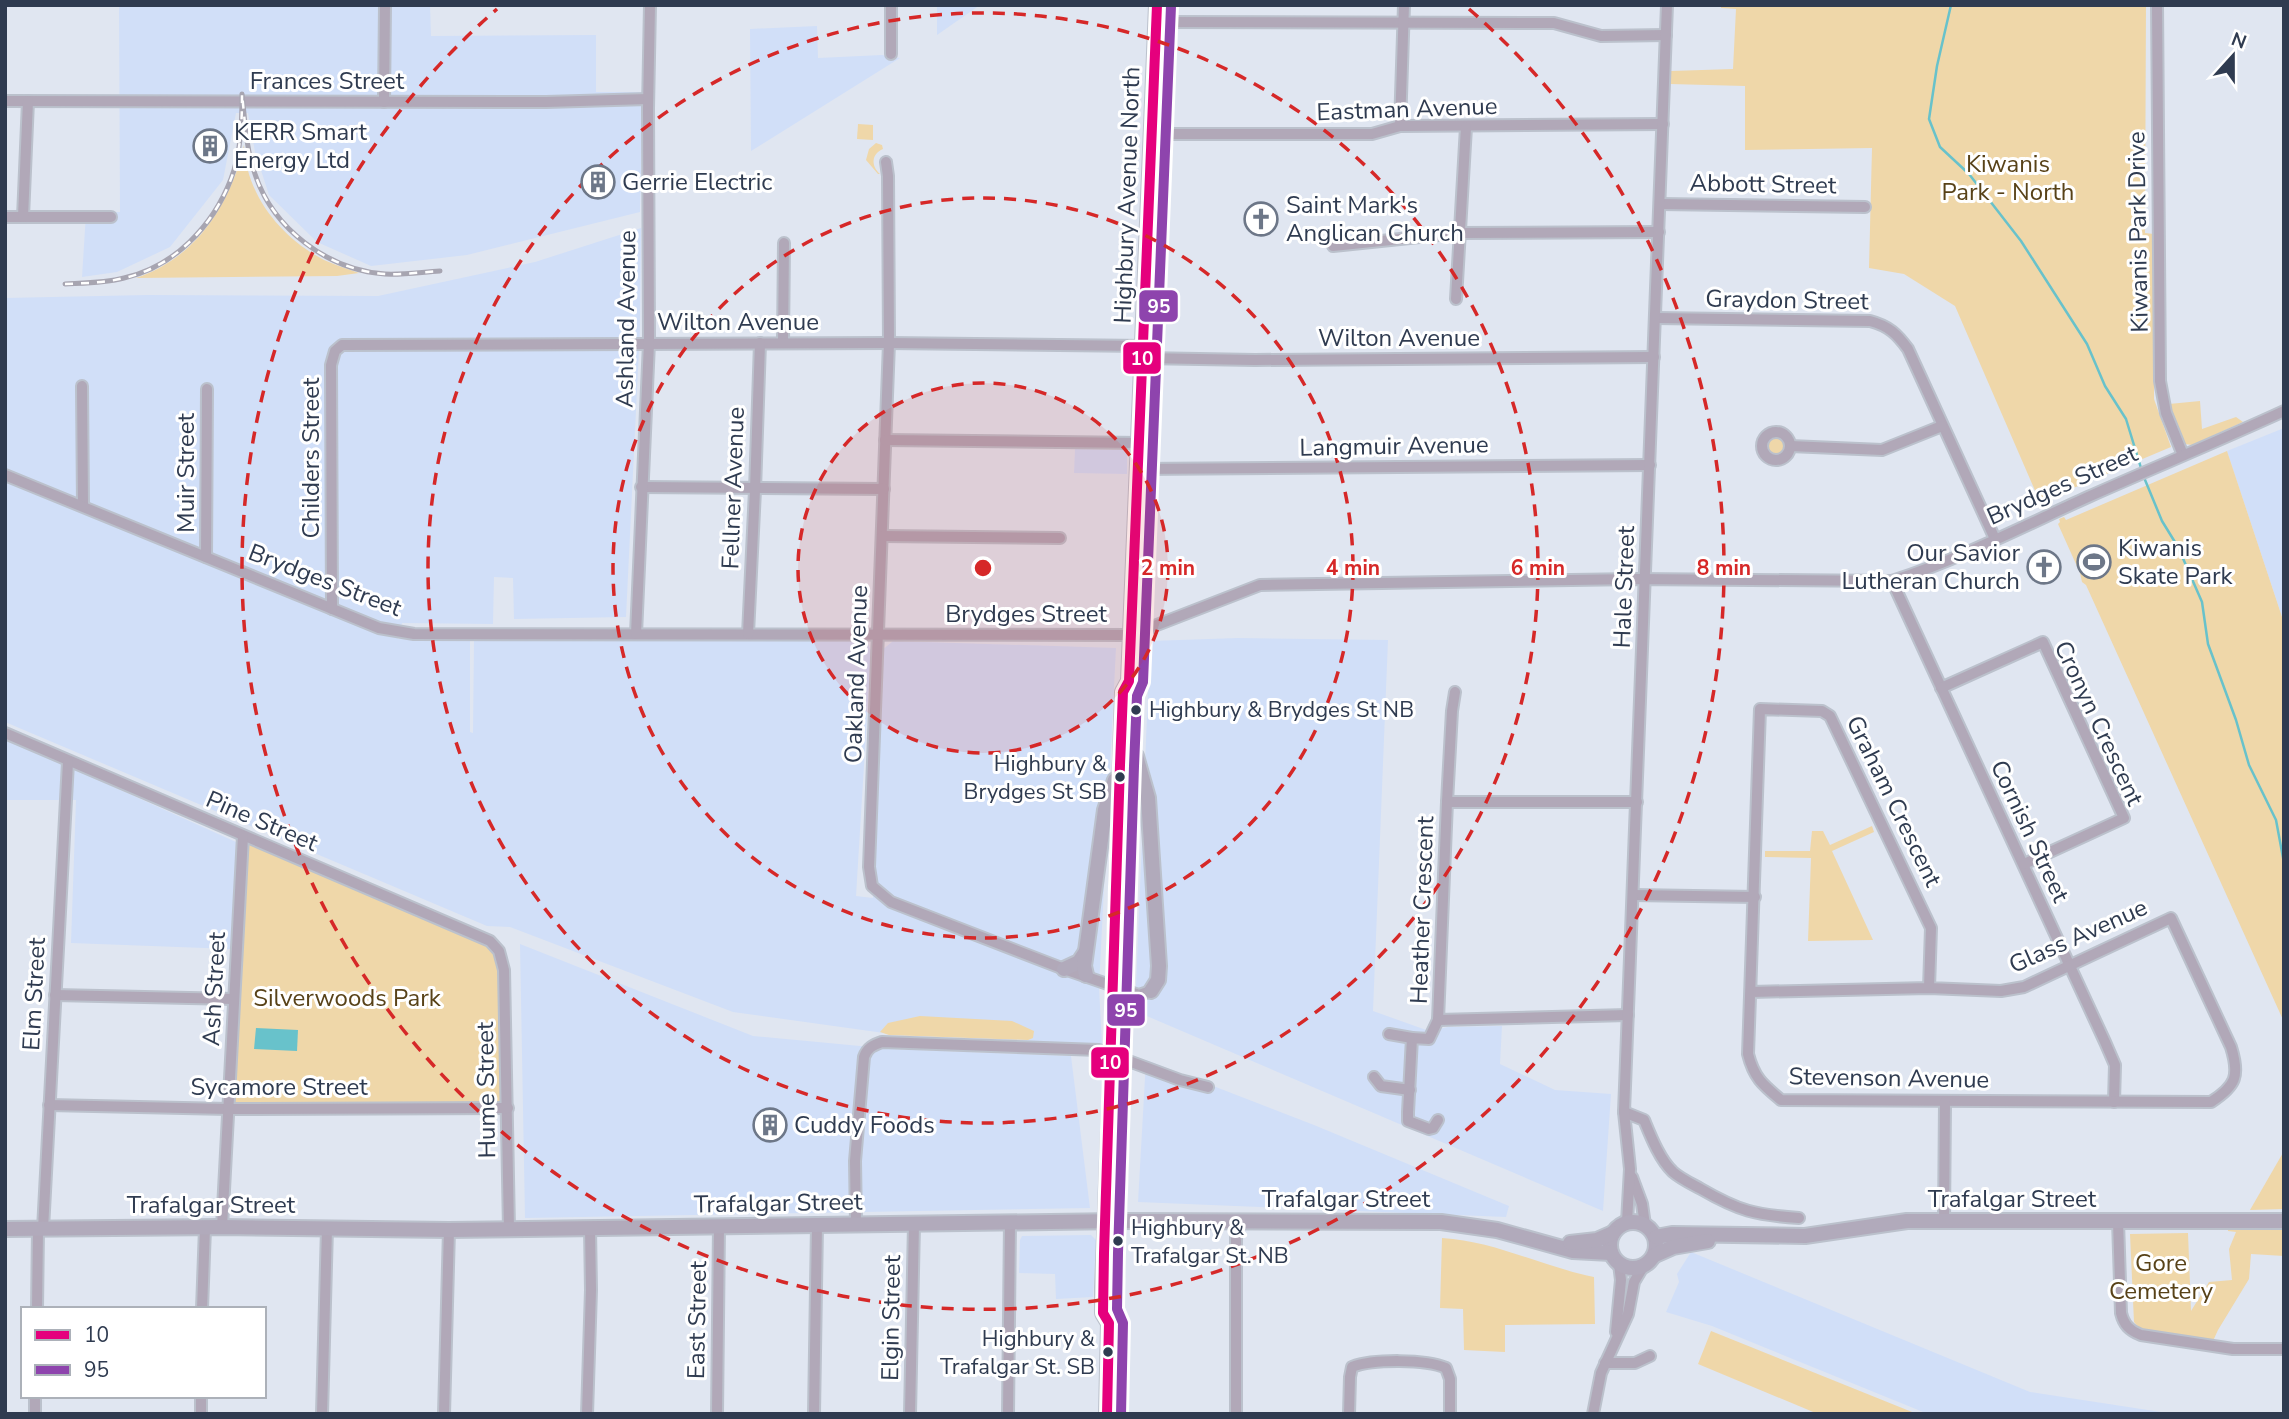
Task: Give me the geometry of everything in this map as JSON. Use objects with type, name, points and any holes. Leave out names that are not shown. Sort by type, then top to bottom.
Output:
[{"type":"main road","name":"Highbury Avenue North","points":[[1120,962],[1120,765],[1123,692],[1129,681],[1132,635],[1157,5]]},
{"type":"main road","name":"Highbury Avenue North","points":[[1107,1414],[1109,1323],[1103,1313],[1112,1221],[1120,962],[1135,692],[1129,681]]},
{"type":"main road","points":[[1132,746],[1149,798],[1159,966],[1158,980],[1151,992]]},
{"type":"main road","points":[[1086,975],[1084,966],[1105,810],[1120,765]]},
{"type":"main road","points":[[1064,969],[1079,962],[1086,952]]},
{"type":"main road","name":"Trafalgar Street","points":[[5,1229],[222,1227],[449,1230],[1112,1221],[1441,1222],[1497,1230],[1573,1251],[1615,1258]]},
{"type":"main road","name":"Trafalgar Street","points":[[1656,1237],[1672,1234],[1805,1236],[1907,1222],[2284,1221]]},
{"type":"main road","points":[[1628,1222],[1645,1225],[1656,1237],[1655,1255],[1643,1267],[1630,1269],[1615,1258],[1610,1239],[1619,1226],[1628,1222]]},
{"type":"main road","name":"Trafalgar Street","points":[[1549,1244],[1597,1240],[1613,1233]]},
{"type":"main road","name":"Trafalgar Street","points":[[1655,1255],[1673,1247],[1742,1235]]},
{"type":"street","points":[[384,5],[384,102]]},
{"type":"street","name":"Ashland Avenue","points":[[636,634],[649,343],[650,5]]},
{"type":"street","points":[[891,5],[891,54]]},
{"type":"street","points":[[1400,126],[1404,5]]},
{"type":"street","name":"Hale Street","points":[[1628,1222],[1630,1170],[1624,1112],[1667,5]]},
{"type":"street","name":"Kiwanis Park Drive","points":[[2157,5],[2160,382],[2166,413],[2183,455]]},
{"type":"street","points":[[1157,22],[1554,23],[1601,36],[1666,36]]},
{"type":"street","name":"Frances Street","points":[[5,102],[545,102],[648,99]]},
{"type":"street","points":[[23,217],[28,102]]},
{"type":"street","name":"Eastman Avenue","points":[[1152,134],[1372,134],[1400,126],[1663,124]]},
{"type":"street","points":[[1456,299],[1466,127]]},
{"type":"street","name":"Oakland Avenue","points":[[886,162],[888,343],[869,867],[872,886],[891,902],[1064,969],[1139,995],[1151,992]]},
{"type":"street","name":"Abbott Street","points":[[1660,204],[1865,206]]},
{"type":"street","points":[[5,217],[111,218]]},
{"type":"street","points":[[1333,246],[1458,233],[1659,233]]},
{"type":"street","points":[[783,343],[785,243]]},
{"type":"street","name":"Graydon Street","points":[[1656,318],[1870,321],[1884,325],[1897,335],[1908,349],[1995,540]]},
{"type":"street","name":"Fellner Avenue","points":[[748,634],[760,343]]},
{"type":"street","name":"Wilton Avenue","points":[[335,351],[342,345],[354,344],[888,343],[1143,352],[1255,360],[1654,357]]},
{"type":"street","name":"Childers Street","points":[[332,609],[331,365],[335,351]]},
{"type":"street","points":[[82,386],[83,506]]},
{"type":"street","name":"Muir Street","points":[[206,557],[207,389]]},
{"type":"street","name":"Brydges Street","points":[[5,475],[379,628],[414,634],[1132,635],[1260,584],[1646,579],[1892,581],[1995,540],[2284,411]]},
{"type":"street","points":[[1790,446],[1882,450],[1942,426]]},
{"type":"street","points":[[885,440],[1140,443]]},
{"type":"street","name":"Langmuir Avenue","points":[[1139,469],[1650,465]]},
{"type":"street","points":[[641,487],[884,489]]},
{"type":"street","points":[[882,536],[1060,538]]},
{"type":"street","name":"Cornish Street","points":[[1892,581],[2115,1065],[2114,1101]]},
{"type":"street","name":"Cronyn Crescent","points":[[1941,688],[2043,642],[2124,818],[2024,864]]},
{"type":"street","points":[[1447,802],[1455,692]]},
{"type":"street","name":"Graham Crescent","points":[[1759,724],[1760,709],[1822,710],[1830,716],[1931,928],[1929,988]]},
{"type":"street","name":"Stevenson Avenue","points":[[1759,724],[1748,1054],[1752,1071],[1763,1085],[1782,1100],[2211,1102]]},
{"type":"street","name":"Pine Street","points":[[5,733],[490,941],[499,951]]},
{"type":"street","name":"Elm Street","points":[[37,1307],[68,762]]},
{"type":"street","name":"Heather Crescent","points":[[1628,1015],[1438,1020],[1447,802],[1637,802]]},
{"type":"street","name":"Ash Street","points":[[222,1227],[243,836]]},
{"type":"street","points":[[1633,895],[1755,897]]},
{"type":"street","name":"Glass Avenue","points":[[1751,992],[1929,988],[2001,990],[2024,987],[2171,918],[2236,1063],[2234,1081],[2227,1092],[2211,1102]]},
{"type":"street","name":"Hume Street","points":[[499,951],[505,973],[509,1229]]},
{"type":"street","points":[[55,995],[234,999]]},
{"type":"street","points":[[1389,1034],[1429,1039],[1438,1020]]},
{"type":"street","points":[[1412,1038],[1408,1121],[1429,1129],[1433,1128],[1438,1119]]},
{"type":"street","points":[[856,1224],[855,1161],[864,1057],[875,1044],[924,1043],[1099,1050],[1180,1080],[1208,1087]]},
{"type":"street","points":[[1374,1077],[1381,1086],[1410,1090]]},
{"type":"street","name":"Stevenson Avenue","points":[[1944,1222],[1945,1102]]},
{"type":"street","name":"Sycamore Street","points":[[49,1105],[228,1109],[508,1108]]},
{"type":"street","points":[[1624,1112],[1644,1120],[1652,1140],[1673,1171],[1692,1184],[1729,1205],[1759,1215],[1799,1218]]},
{"type":"street","name":"Hale Street","points":[[1630,1170],[1642,1204],[1645,1225]]},
{"type":"street","points":[[1236,1221],[1236,1414]]},
{"type":"street","points":[[2118,1221],[2121,1312],[2123,1321],[2132,1332],[2232,1349],[2284,1349]]},
{"type":"street","points":[[1008,1414],[1010,1222]]},
{"type":"street","name":"Elgin Street","points":[[910,1414],[914,1224]]},
{"type":"street","points":[[814,1414],[817,1225]]},
{"type":"street","name":"East Street","points":[[717,1414],[719,1226]]},
{"type":"street","points":[[202,1307],[205,1227]]},
{"type":"street","points":[[322,1414],[327,1228]]},
{"type":"street","points":[[587,1414],[590,1228]]},
{"type":"street","points":[[444,1414],[449,1230]]},
{"type":"street","points":[[1614,1342],[1621,1280],[1615,1258]]},
{"type":"street","points":[[1593,1414],[1605,1363],[1628,1314],[1634,1282],[1643,1267]]},
{"type":"street","points":[[1614,1342],[1635,1363]]},
{"type":"street","points":[[1605,1363],[1635,1363],[1650,1356]]},
{"type":"street","points":[[1349,1414],[1352,1367],[1364,1363],[1434,1363],[1446,1368],[1450,1380],[1450,1414]]},
{"type":"shaded area","points":[[119,5],[430,5],[431,36],[596,35],[596,92],[643,92],[640,212],[467,255],[371,266],[317,242],[269,195],[255,152],[248,113],[236,113],[223,180],[170,247],[117,272],[82,277],[86,213],[120,212]]},
{"type":"shaded area","points":[[937,5],[980,5],[937,35]]},
{"type":"shaded area","points":[[817,26],[818,58],[882,55],[900,58],[751,151],[750,29]]},
{"type":"shaded area","points":[[641,228],[640,328],[626,617],[514,619],[513,578],[494,577],[493,624],[402,623],[398,639],[470,640],[470,732],[473,733],[474,640],[859,640],[868,644],[871,651],[856,896],[873,898],[881,651],[893,641],[1116,648],[1099,987],[1102,1045],[884,1033],[733,1012],[510,927],[487,926],[5,722],[5,298],[147,295],[378,296],[535,262]]},
{"type":"shaded area","points":[[2284,428],[2284,623],[2227,451]]},
{"type":"shaded area","points":[[1075,449],[1127,450],[1127,474],[1074,473]]},
{"type":"shaded area","points":[[1238,638],[1388,640],[1373,1011],[1429,1031],[1448,1027],[1502,1026],[1500,1064],[1555,1090],[1611,1094],[1603,1211],[1135,1011],[1150,641]]},
{"type":"shaded area","points":[[5,738],[236,842],[231,949],[71,943],[76,800],[5,800]]},
{"type":"shaded area","points":[[520,944],[753,1036],[892,1049],[1071,1056],[1090,1208],[525,1218]]},
{"type":"shaded area","points":[[1146,1060],[1314,1125],[1509,1206],[1506,1217],[1138,1202]]},
{"type":"shaded area","points":[[1091,1235],[1096,1240],[1093,1297],[1056,1299],[1055,1274],[1019,1273],[1022,1236]]},
{"type":"shaded area","points":[[1691,1252],[2030,1392],[2161,1412],[2201,1414],[1928,1414],[1712,1326],[1666,1312],[1679,1282],[1677,1274]]},
{"type":"green space","name":"Kiwanis Park - North","points":[[1721,5],[2146,5],[2145,233],[2154,234],[2154,399],[2171,447],[2040,502],[1955,306],[1904,274],[1869,268],[1872,148],[1745,150],[1745,86],[1670,84],[1671,71],[1733,69],[1736,9],[1721,8]]},
{"type":"green space","points":[[858,124],[873,125],[873,140],[857,139]]},
{"type":"green space","points":[[876,143],[882,145],[883,149],[876,154],[874,160],[880,174],[866,160],[869,149]]},
{"type":"green space","points":[[244,145],[251,180],[268,212],[280,226],[293,239],[324,260],[359,273],[337,276],[136,278],[176,257],[208,226],[230,188]]},
{"type":"green space","points":[[2200,401],[2202,429],[2236,417],[2243,422],[2192,445],[2185,444],[2169,404]]},
{"type":"green space","points":[[1776,436],[1783,439],[1786,446],[1783,453],[1776,456],[1769,453],[1766,446],[1769,439]]},
{"type":"green space","points":[[2227,451],[2284,623],[2284,1022],[2086,585],[2082,582],[2058,524],[2059,519],[2064,517],[2066,520]]},
{"type":"green space","points":[[1872,826],[1874,832],[1832,851],[1873,940],[1808,941],[1811,858],[1765,857],[1765,851],[1810,851],[1812,831],[1823,831],[1830,845]]},
{"type":"green space","name":"Silverwoods Park","points":[[245,838],[485,943],[496,955],[504,973],[508,1108],[234,1105]]},
{"type":"green space","points":[[920,1016],[1012,1021],[1034,1031],[1033,1038],[1028,1040],[889,1035],[880,1032],[888,1023]]},
{"type":"green space","points":[[2284,1151],[2284,1209],[2250,1210]]},
{"type":"green space","name":"Gore Cemetery","points":[[2228,1227],[2284,1227],[2284,1256],[2251,1254],[2249,1279],[2213,1341],[2142,1331],[2134,1322],[2130,1234],[2188,1233],[2191,1311],[2209,1282],[2232,1280],[2229,1249],[2236,1232],[2228,1231]]},
{"type":"green space","points":[[1442,1238],[1481,1244],[1594,1277],[1595,1324],[1505,1325],[1505,1352],[1464,1350],[1463,1309],[1440,1308]]},
{"type":"green space","points":[[1711,1331],[1917,1414],[1818,1414],[1698,1364]]},
{"type":"water","points":[[256,1028],[298,1030],[297,1051],[254,1049]]},
{"type":"waterway","points":[[1951,5],[1937,66],[1929,119],[1940,147],[1969,174],[2021,241],[2087,344],[2105,386],[2126,419],[2141,468]]},
{"type":"waterway","points":[[2143,475],[2162,521],[2178,547],[2202,602],[2208,644],[2236,720],[2249,765],[2276,820],[2284,863]]},
{"type":"railway","points":[[65,284],[110,281],[142,273],[190,242],[214,213],[231,179],[239,148],[242,94],[248,145],[255,174],[263,194],[289,229],[324,255],[364,271],[385,274],[440,271]]},
{"type":"transit line","name":"10","points":[[1107,1414],[1109,1323],[1103,1313],[1104,1253],[1120,765],[1123,692],[1129,681],[1157,5]]},
{"type":"transit line","name":"95","points":[[1121,1414],[1123,1323],[1117,1309],[1118,1253],[1134,766],[1137,696],[1143,682],[1171,6]]},
{"type":"place","name":"KERR Smart Energy Ltd","points":[[210,146]]},
{"type":"place","name":"Gerrie Electric","points":[[598,182]]},
{"type":"place","name":"Saint Mark's Anglican Church","points":[[1261,219]]},
{"type":"place","name":"Kiwanis Skate Park","points":[[2094,562]]},
{"type":"place","name":"Our Savior Lutheran Church","points":[[2044,567]]},
{"type":"place","name":"Highbury & Brydges St NB","points":[[1136,710]]},
{"type":"place","name":"Highbury & Brydges St SB","points":[[1120,777]]},
{"type":"place","name":"Cuddy Foods","points":[[770,1125]]},
{"type":"place","name":"Highbury & Trafalgar St. NB","points":[[1118,1241]]},
{"type":"place","name":"Highbury & Trafalgar St. SB","points":[[1108,1352]]}]
